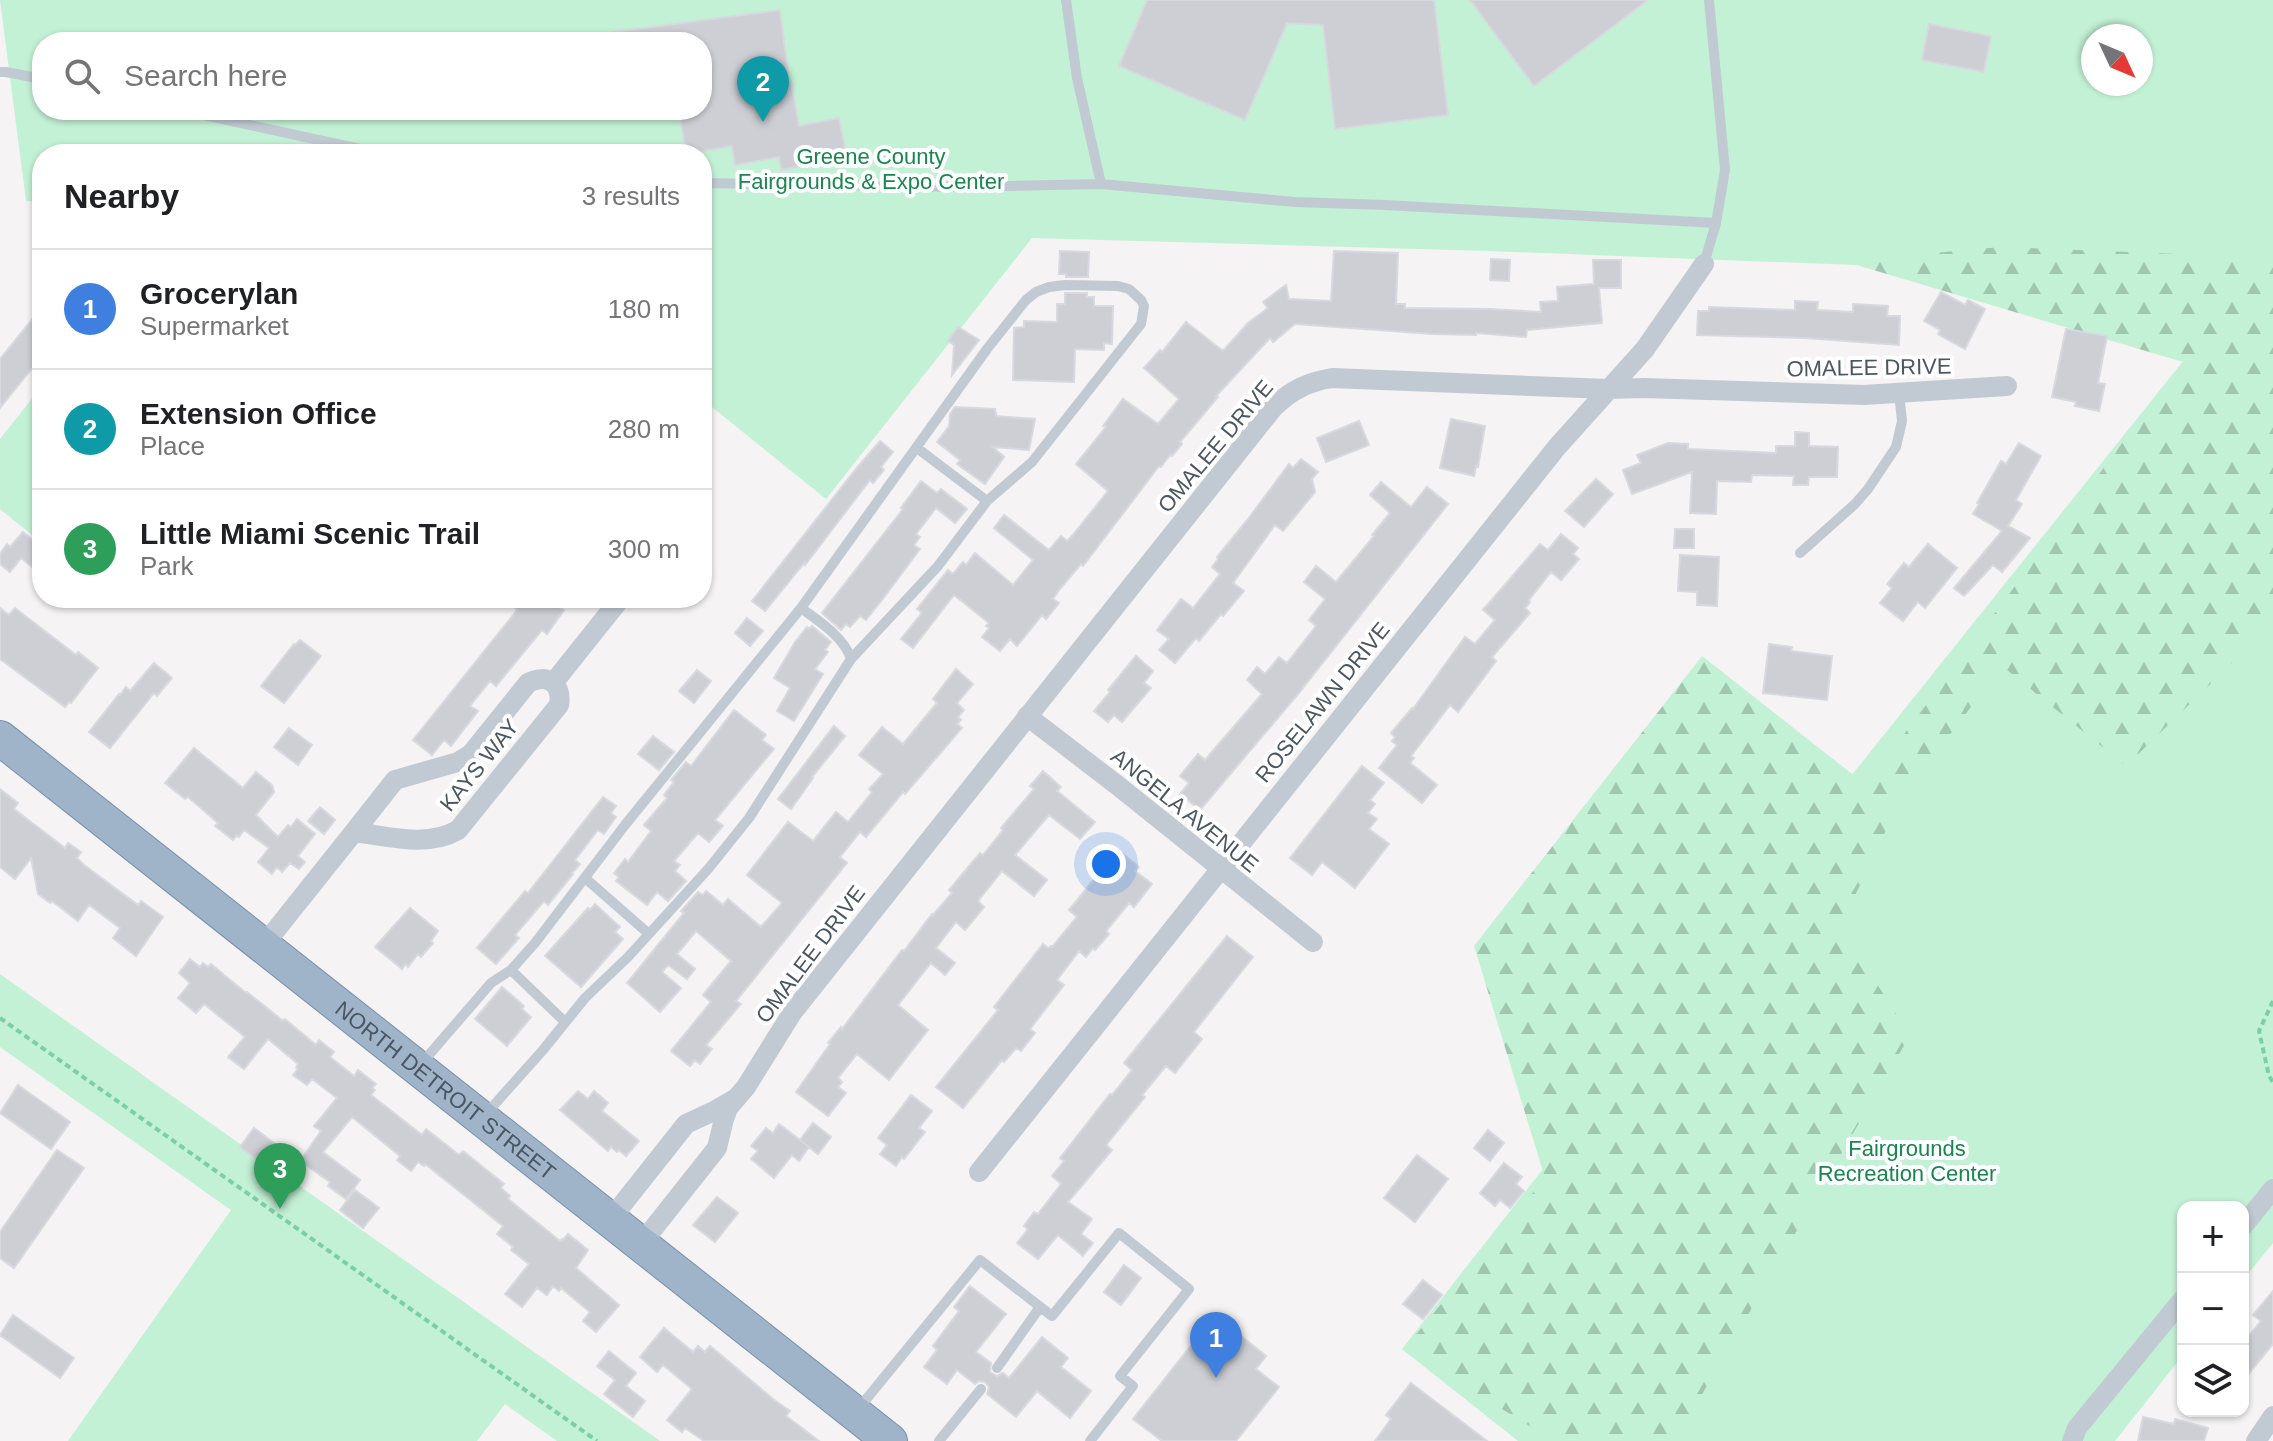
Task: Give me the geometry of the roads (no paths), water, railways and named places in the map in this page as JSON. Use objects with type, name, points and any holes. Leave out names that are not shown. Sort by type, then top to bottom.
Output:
[{"type":"highway","name":"NORTH DETROIT STREET","points":[[0,738],[890,1441]]},
{"type":"street","name":"ROSELAWN DRIVE","points":[[979,1172],[1557,447],[1645,349],[1704,264]]},
{"type":"street","name":"OMALEE DRIVE","points":[[641,1244],[717,1148],[724,1119],[735,1099],[746,1087],[792,1013],[1273,408],[1296,389],[1332,378],[1864,395],[2007,386]]},
{"type":"street","points":[[554,682],[613,608]]},
{"type":"street","name":"KAYS WAY","points":[[263,946],[395,780],[458,762],[471,754],[528,683],[537,678],[554,682],[561,696],[559,705],[458,830],[431,841],[354,832]]},
{"type":"street","name":"ANGELA AVENUE","points":[[1027,716],[1313,942]]},
{"type":"street","name":"OMALEE DRIVE","points":[[610,1220],[686,1124],[735,1099]]},
{"type":"street","points":[[2249,1219],[2273,1189]]},
{"type":"street","points":[[2072,1441],[2077,1428],[2177,1306]]},
{"type":"street","points":[[2256,1441],[2273,1416]]},
{"type":"lane","points":[[1066,0],[1077,78],[1101,184]]},
{"type":"lane","points":[[1704,264],[1716,223],[1725,170],[1709,0]]},
{"type":"lane","points":[[0,72],[32,77]]},
{"type":"lane","points":[[227,120],[337,144]]},
{"type":"lane","points":[[712,183],[964,187],[1101,184],[1295,202],[1716,223]]},
{"type":"lane","points":[[417,1068],[491,983],[511,970],[535,943],[625,825],[801,608],[987,349],[1026,300],[1036,292],[1065,285],[1118,286],[1137,295],[1144,306],[1141,324],[1032,462],[987,501],[938,566],[851,659],[749,818],[709,868],[585,998],[481,1119]]},
{"type":"lane","points":[[1800,553],[1855,504],[1896,447],[1902,421],[1899,393]]},
{"type":"lane","points":[[917,448],[987,501]]},
{"type":"lane","points":[[801,608],[831,632],[850,653],[851,659]]},
{"type":"lane","points":[[585,878],[649,934]]},
{"type":"lane","points":[[511,970],[565,1022]]},
{"type":"lane","points":[[855,1413],[980,1260],[1052,1316],[1119,1233],[1189,1289],[1120,1376],[1133,1386],[1090,1441]]},
{"type":"lane","points":[[997,1368],[1040,1307]]},
{"type":"lane","points":[[939,1441],[981,1389]]},
{"type":"place","name":"Extension Office","points":[[763,122]]},
{"type":"place","name":"Little Miami Scenic Trail","points":[[280,1209]]},
{"type":"place","name":"Grocerylan","points":[[1216,1378]]},
{"type":"park label","name":"Greene County Fairgrounds & Expo Center","points":[[871,168]]},
{"type":"park label","name":"Fairgrounds Recreation Center","points":[[1907,1160]]}]
